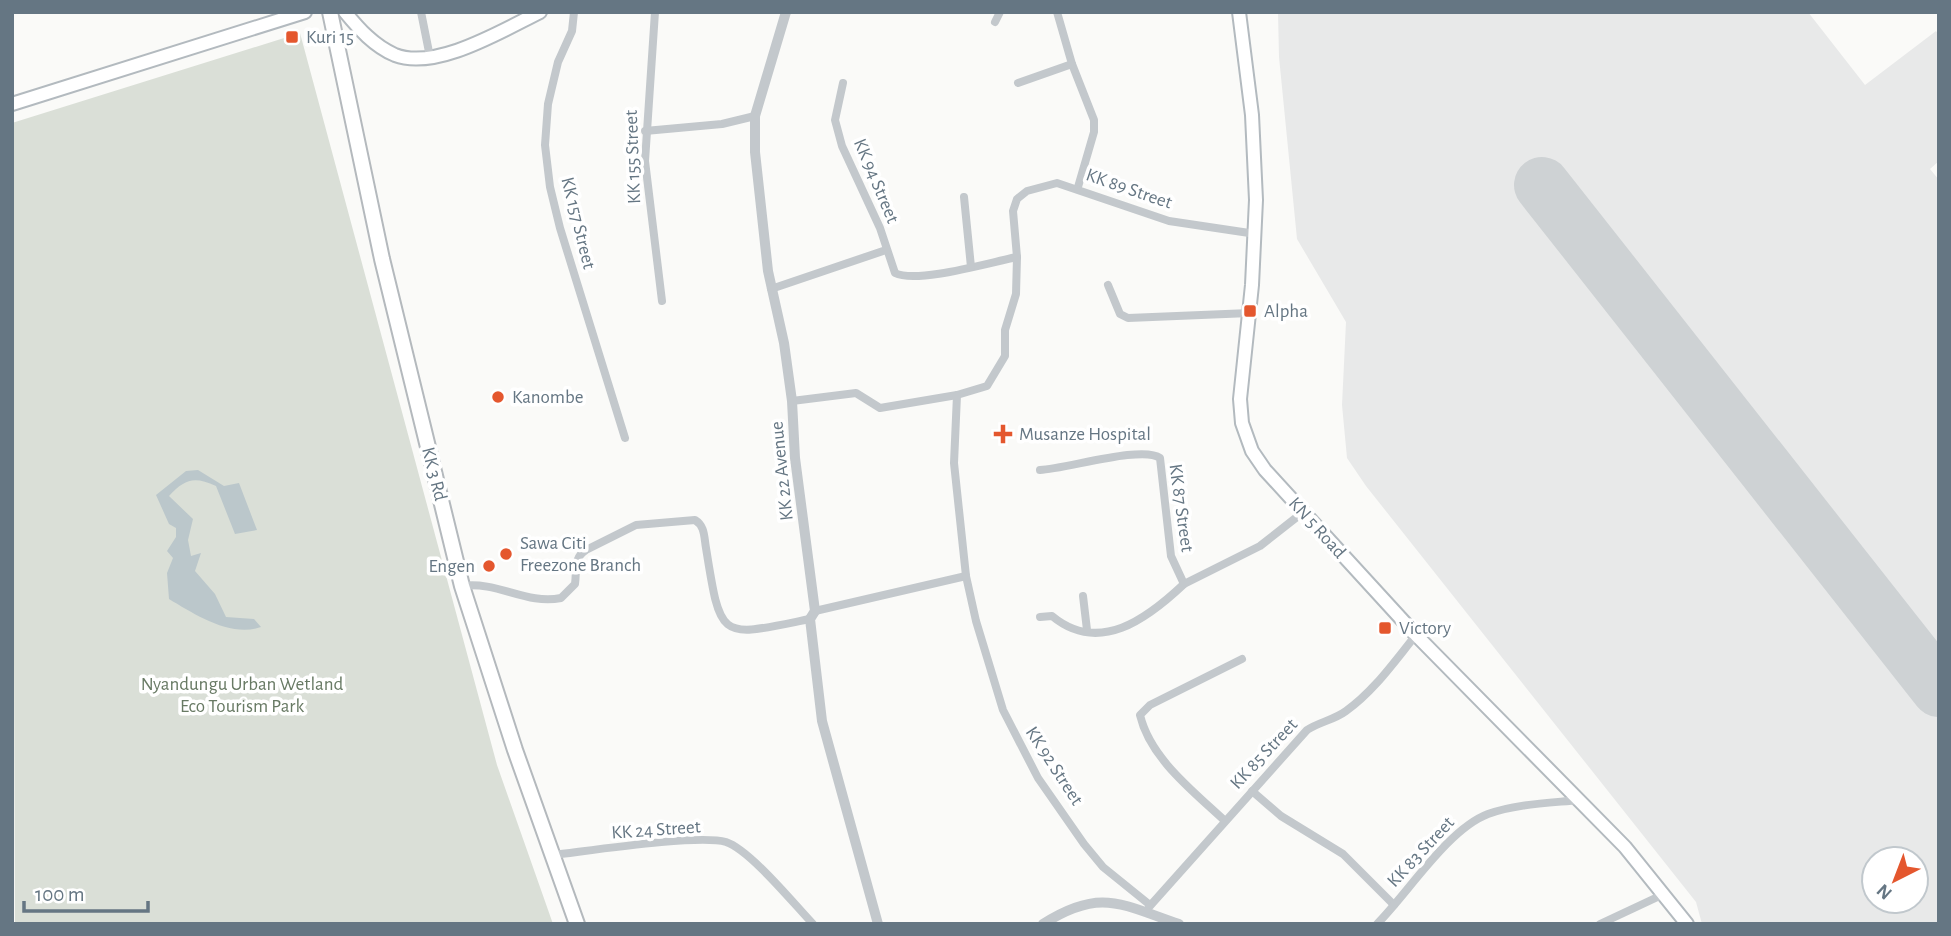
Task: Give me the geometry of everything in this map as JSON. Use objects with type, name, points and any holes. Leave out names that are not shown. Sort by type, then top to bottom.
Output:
[{"type":"highway","name":"KK 3 Rd","points":[[330,12],[382,259],[462,586],[481,651],[577,924]]},
{"type":"main road","points":[[12,104],[305,12]]},
{"type":"main road","points":[[345,12],[366,36],[394,54],[430,57],[474,43],[540,12]]},
{"type":"main road","name":"KN 5 Road","points":[[1240,12],[1254,139],[1256,234],[1240,399],[1241,423],[1252,451],[1302,513],[1416,635],[1579,800],[1664,894],[1684,922]]},
{"type":"street","points":[[421,12],[430,57]]},
{"type":"street","name":"KK 157 Street","points":[[574,12],[572,31],[558,62],[548,104],[545,145],[550,187],[560,228],[625,438]]},
{"type":"street","name":"KK 155 Street","points":[[655,12],[645,162],[662,301]]},
{"type":"street","name":"KK 22 Avenue","points":[[786,12],[755,116],[755,152],[771,289],[784,343],[792,401],[795,458],[822,721],[878,924]]},
{"type":"street","points":[[995,22],[1000,12]]},
{"type":"street","points":[[1057,12],[1072,64],[1094,120],[1094,132],[1078,187]]},
{"type":"street","points":[[1018,83],[1072,64]]},
{"type":"street","name":"KK 94 Street","points":[[843,83],[835,120],[842,146],[876,216],[891,267],[901,276],[971,267],[1017,257]]},
{"type":"street","points":[[645,131],[722,124],[755,116]]},
{"type":"street","name":"KK 89 Street","points":[[957,395],[987,386],[1005,356],[1005,330],[1016,294],[1017,257],[1012,223],[1017,199],[1039,186],[1058,183],[1078,187],[1109,202],[1169,221],[1256,234]]},
{"type":"street","points":[[964,197],[971,267]]},
{"type":"street","name":"KK 94 Street","points":[[771,289],[886,250]]},
{"type":"street","points":[[1108,285],[1120,314],[1128,318],[1250,313]]},
{"type":"street","points":[[792,401],[856,393],[880,408],[890,408],[957,395]]},
{"type":"street","name":"KK 92 Street","points":[[957,395],[954,463],[966,576],[976,621],[1003,710],[1020,747],[1090,851],[1103,867],[1149,908]]},
{"type":"street","name":"KK 87 Street","points":[[1040,470],[1071,468],[1109,457],[1148,453],[1160,458],[1171,556],[1184,584],[1260,546],[1302,513]]},
{"type":"street","points":[[462,586],[486,584],[533,600],[561,598],[575,584],[579,554],[636,525],[695,520],[704,531],[713,593],[720,617],[726,625],[735,630],[750,631],[966,576]]},
{"type":"street","points":[[1040,617],[1052,616],[1063,626],[1112,631],[1140,621],[1184,584]]},
{"type":"street","points":[[1083,596],[1087,630]]},
{"type":"street","name":"KK 85 Street","points":[[1149,908],[1224,820],[1307,730],[1342,714],[1358,702],[1381,680],[1416,635]]},
{"type":"street","points":[[1224,820],[1176,774],[1157,750],[1140,715],[1150,705],[1242,659]]},
{"type":"street","points":[[1252,791],[1294,826],[1343,855],[1394,905]]},
{"type":"street","name":"KK 83 Street","points":[[1377,924],[1452,838],[1471,822],[1499,811],[1579,800]]},
{"type":"street","name":"KK 24 Street","points":[[553,855],[697,841],[726,842],[745,854],[813,924]]},
{"type":"street","points":[[1600,924],[1664,894]]},
{"type":"street","points":[[1043,924],[1072,909],[1096,903],[1120,902],[1149,908],[1171,923]]},
{"type":"shaded area","points":[[1278,12],[1808,12],[1865,85],[1936,31],[1939,35],[1939,161],[1930,169],[1939,180],[1939,924],[1702,924],[1696,902],[1366,486],[1347,458],[1342,405],[1346,322],[1297,239],[1279,57]]},
{"type":"shaded area","points":[[198,470],[224,486],[239,483],[257,530],[235,534],[216,486],[196,480],[180,486],[169,496],[193,519],[188,540],[191,556],[201,553],[195,571],[215,594],[226,617],[254,619],[261,627],[249,630],[225,627],[169,599],[167,573],[173,558],[167,551],[176,537],[176,528],[169,524],[156,495],[186,471]]},
{"type":"green space","name":"Nyandungu Urban Wetland Eco Tourism Park","points":[[300,33],[497,765],[553,924],[15,924],[12,123]]},
{"type":"runway","points":[[1542,185],[1939,689]]},
{"type":"place","name":"Kuri 15","points":[[292,37]]},
{"type":"place","name":"Alpha","points":[[1250,311]]},
{"type":"place","name":"Kanombe","points":[[498,397]]},
{"type":"place","name":"Musanze Hospital","points":[[1003,434]]},
{"type":"place","name":"Sawa Citi Freezone Branch","points":[[506,554]]},
{"type":"place","name":"Engen","points":[[489,566]]},
{"type":"place","name":"Victory","points":[[1385,628]]}]
